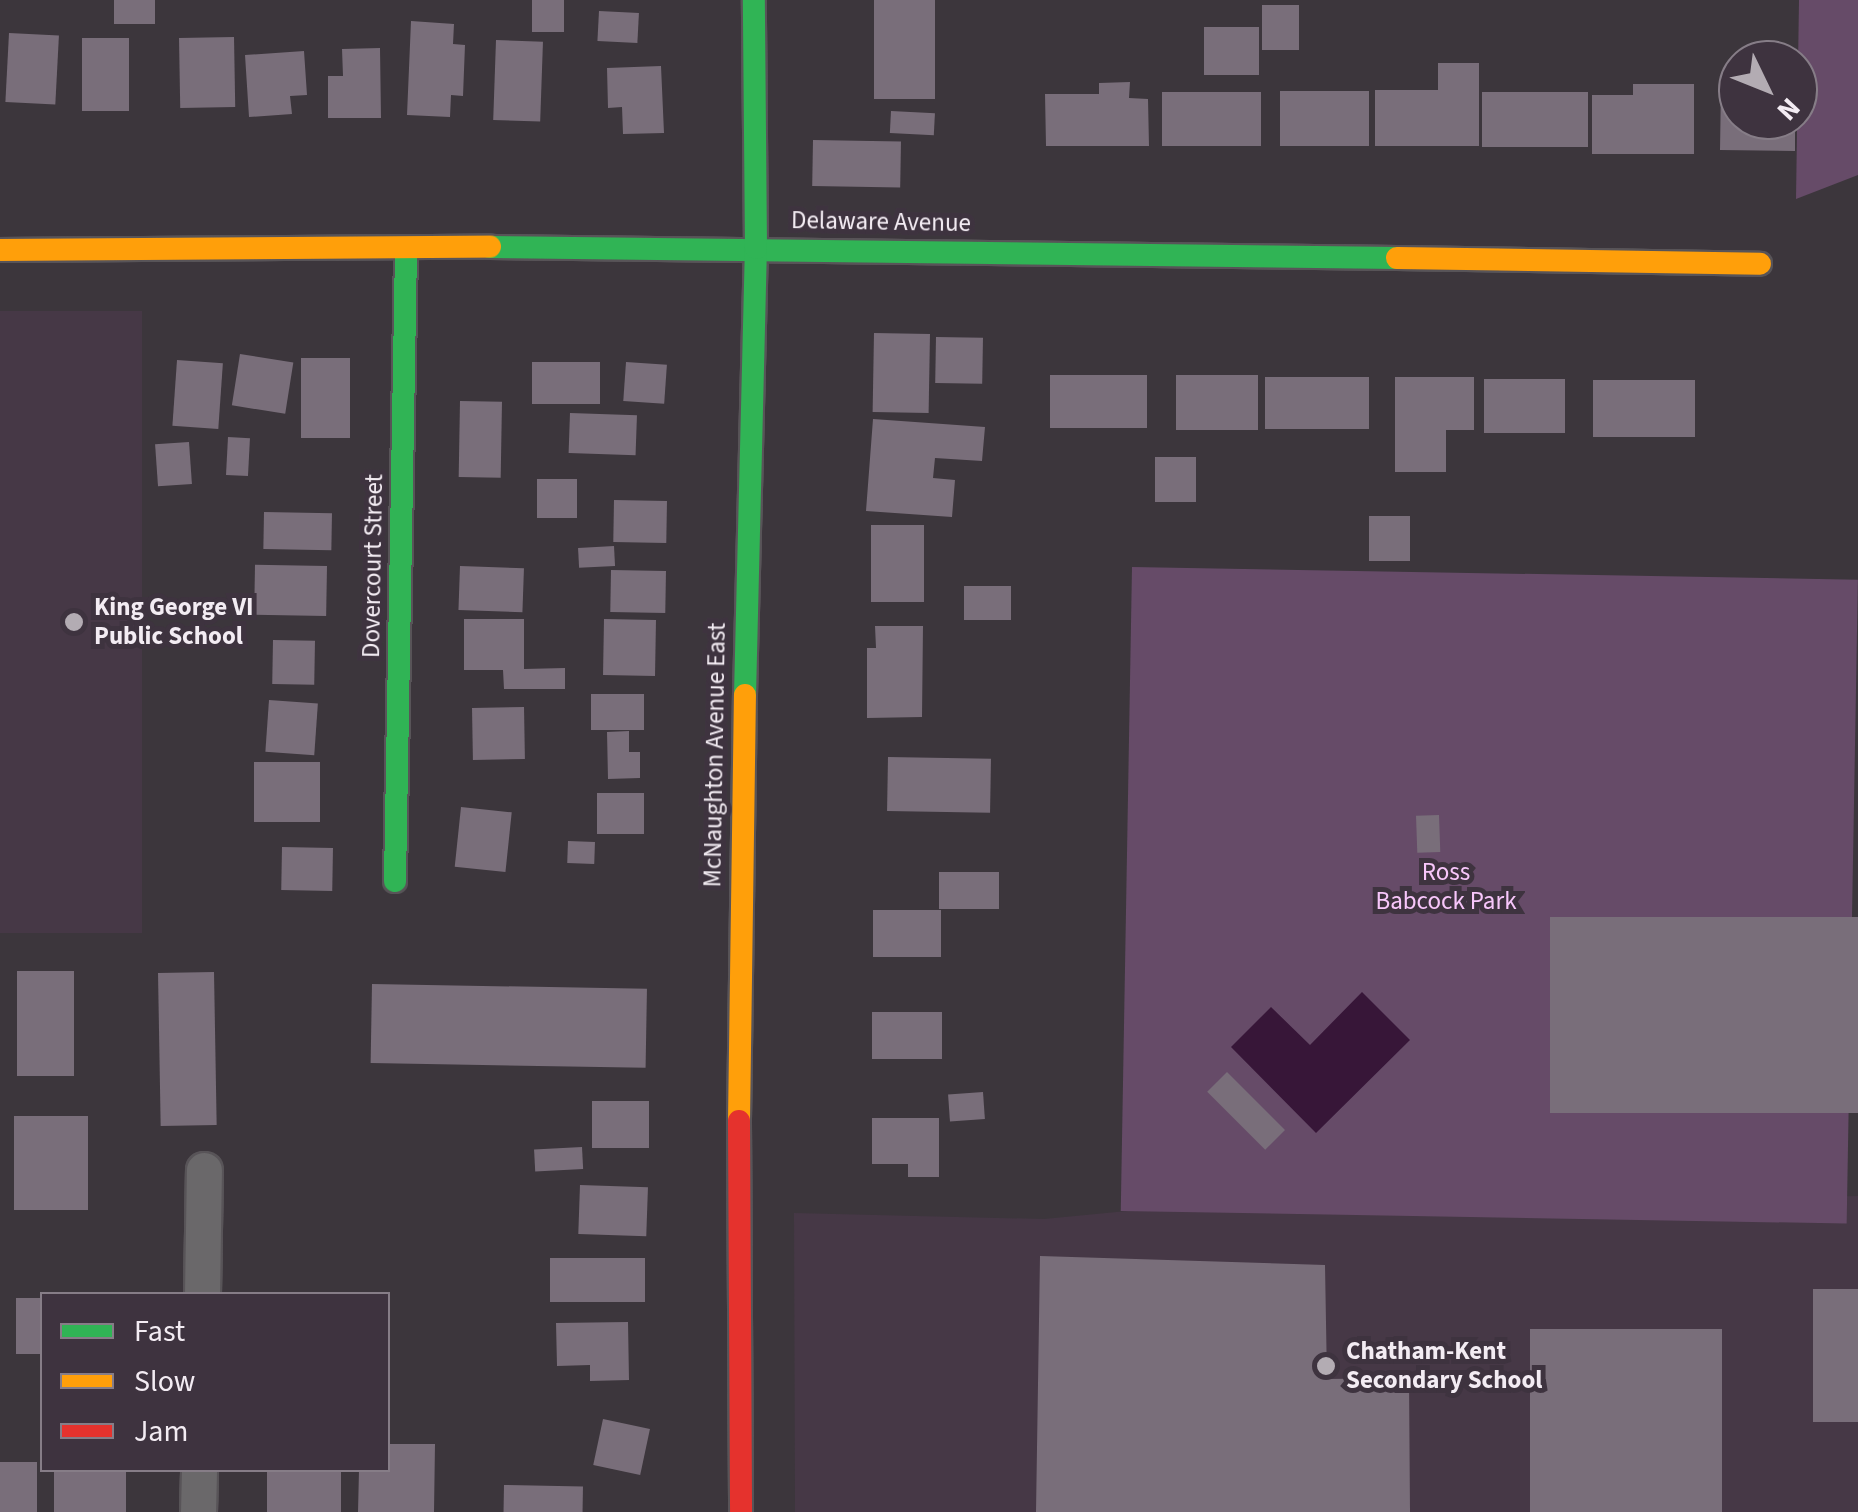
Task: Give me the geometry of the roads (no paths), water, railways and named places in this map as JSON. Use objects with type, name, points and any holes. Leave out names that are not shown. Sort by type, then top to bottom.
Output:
[{"type":"street","name":"McNaughton Avenue East","points":[[740,1512],[738,959],[756,248],[754,0]]},
{"type":"street","name":"Delaware Avenue","points":[[0,250],[406,252],[756,248],[1760,264]]},
{"type":"street","name":"Dovercourt Street","points":[[395,882],[406,252]]},
{"type":"street","points":[[202,1292],[204,1170]]},
{"type":"street","points":[[198,1472],[198,1512]]},
{"type":"place","name":"King George VI Public School","points":[[74,622]]},
{"type":"place","name":"Chatham-Kent Secondary School","points":[[1326,1366]]},
{"type":"park label","name":"Ross Babcock Park","points":[[1446,888]]}]
